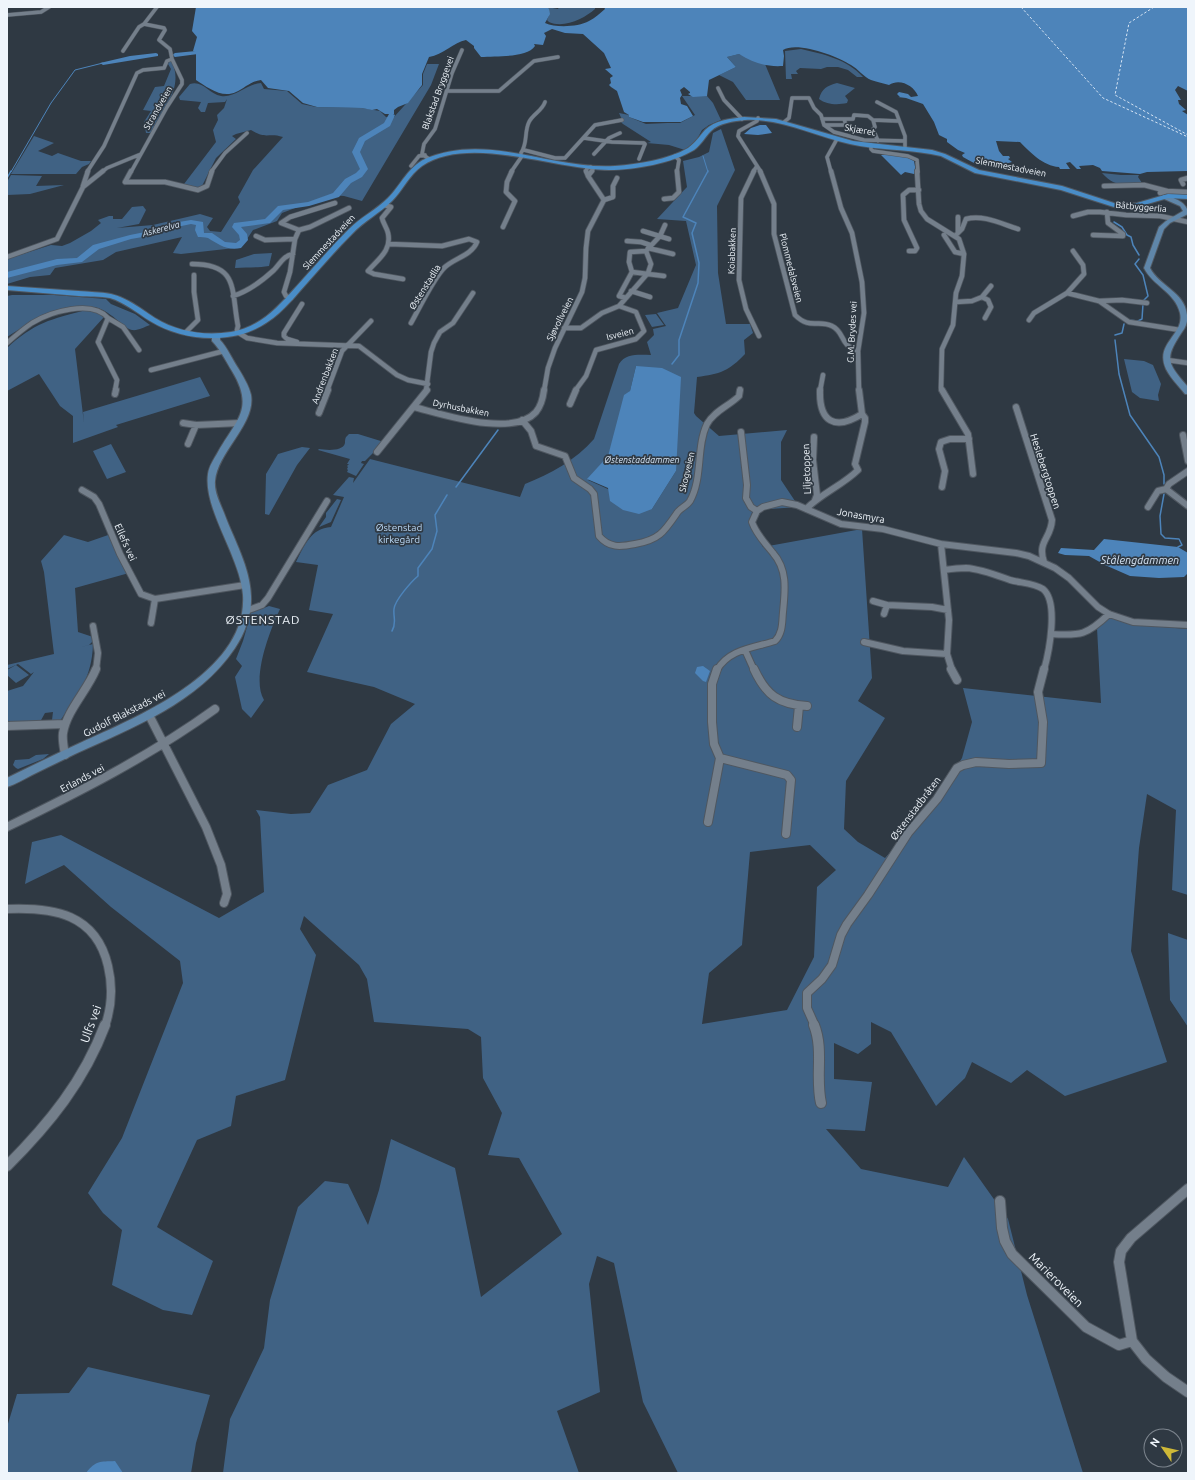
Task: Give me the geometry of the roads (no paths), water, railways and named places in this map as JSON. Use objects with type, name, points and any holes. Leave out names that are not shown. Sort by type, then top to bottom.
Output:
[{"type":"main road","name":"Slemmestadveien","points":[[7,288],[99,294],[114,297],[176,331],[218,338],[264,323],[276,314],[351,230],[384,205],[395,195],[414,169],[430,159],[453,153],[471,152],[521,154],[590,168],[616,167],[675,156],[693,148],[711,127],[726,121],[742,119],[758,118],[784,122],[837,139],[871,145],[925,150],[943,155],[980,173],[1062,188],[1114,205],[1133,206],[1164,194],[1188,197]]},
{"type":"street","points":[[7,15],[41,12],[49,7]]},
{"type":"street","points":[[123,51],[141,25],[144,24],[157,7]]},
{"type":"street","name":"Strandveien","points":[[144,24],[164,28],[165,30],[159,40],[168,46],[172,59],[182,80],[182,84],[167,107],[125,182],[170,183],[180,185],[190,190],[198,190],[207,185],[212,170],[225,151],[247,134]]},
{"type":"street","name":"Blakstad Bryggevei","points":[[422,154],[424,144],[434,129],[452,73],[462,50]]},
{"type":"street","points":[[447,91],[499,91],[534,62],[545,58],[558,56]]},
{"type":"street","points":[[7,257],[56,239],[83,186],[87,170],[99,154],[119,116],[122,104],[137,73],[143,70],[164,68],[167,60],[172,59]]},
{"type":"street","points":[[718,88],[724,100],[742,119]]},
{"type":"street","points":[[784,122],[789,118],[792,98],[809,98],[814,108],[821,115],[824,125],[846,126],[844,119]]},
{"type":"street","points":[[502,226],[516,201],[506,192],[510,176],[521,154],[529,123],[544,107],[545,102]]},
{"type":"street","points":[[877,102],[895,110],[905,141],[905,148]]},
{"type":"street","points":[[822,119],[853,119],[854,115],[868,116],[873,120],[875,127],[873,129],[878,141]]},
{"type":"street","name":"Plommedalsveien","points":[[758,118],[757,121],[740,130],[738,134],[740,141],[763,176],[774,204],[774,234],[795,315],[803,322],[833,326],[838,331],[846,345],[858,351]]},
{"type":"street","points":[[521,154],[563,158],[567,157],[596,125],[622,120]]},
{"type":"street","points":[[873,120],[898,120]]},
{"type":"street","name":"Skjæret","points":[[824,125],[831,131],[840,135],[878,141],[905,141]]},
{"type":"street","points":[[594,154],[610,137],[620,133]]},
{"type":"street","points":[[584,138],[605,142],[644,143],[645,144],[637,162]]},
{"type":"street","name":"G.M. Brydes vei","points":[[806,509],[815,500],[852,476],[858,470],[855,464],[865,422],[859,395],[858,351],[864,313],[861,275],[852,233],[841,208],[827,156],[837,139]]},
{"type":"street","points":[[871,145],[871,149],[875,152],[908,156],[917,160],[919,207],[923,214],[931,222],[956,234],[960,241],[964,254],[962,276],[956,293],[952,331],[942,348],[941,388],[968,434],[973,474]]},
{"type":"street","points":[[83,186],[95,175],[107,168],[141,154]]},
{"type":"street","points":[[411,166],[416,158],[422,154],[430,159]]},
{"type":"street","points":[[664,199],[673,198],[679,192],[677,168],[679,160],[675,156]]},
{"type":"street","name":"Koiabakken","points":[[757,166],[747,183],[741,198],[739,280],[746,309],[759,336]]},
{"type":"street","points":[[590,168],[588,176],[604,200]]},
{"type":"street","name":"Sjøvollveien","points":[[505,424],[522,420],[534,414],[542,404],[546,374],[554,349],[579,302],[585,274],[587,235],[592,222],[602,207],[604,200],[613,197],[614,186],[617,178]]},
{"type":"street","points":[[1183,184],[1181,180],[1188,178]]},
{"type":"street","points":[[1104,186],[1149,186],[1162,188],[1164,194],[1182,205],[1187,210],[1185,214],[1173,219],[1160,230],[1147,268],[1150,275],[1176,297],[1186,316],[1180,330],[1167,349],[1167,360],[1171,371],[1188,392]]},
{"type":"street","points":[[909,251],[915,251],[918,248],[904,220],[903,195],[908,190],[919,190]]},
{"type":"street","points":[[1164,194],[1188,192]]},
{"type":"street","points":[[335,203],[290,217],[281,223],[299,230],[310,227],[349,208]]},
{"type":"street","points":[[384,205],[391,208],[382,218],[387,231],[389,244],[387,250],[368,271],[374,274],[403,279]]},
{"type":"street","name":"Båtbyggerlia","points":[[1073,216],[1091,211],[1125,215],[1145,214],[1188,222]]},
{"type":"street","name":"Båtbyggerlia","points":[[1093,235],[1123,236],[1124,234],[1122,232],[1108,223],[1107,212]]},
{"type":"street","points":[[956,234],[958,216]]},
{"type":"street","points":[[956,234],[962,229],[966,219],[971,217],[983,218],[1018,229]]},
{"type":"street","points":[[648,248],[659,237],[665,225]]},
{"type":"street","points":[[291,298],[286,296],[284,292],[295,239],[299,230]]},
{"type":"street","points":[[642,231],[669,239]]},
{"type":"street","points":[[944,235],[955,252],[964,254]]},
{"type":"street","points":[[256,236],[266,240],[295,239]]},
{"type":"street","name":"Østenstadlia","points":[[389,244],[442,246],[469,239],[477,242],[476,247],[445,267],[430,289],[411,323]]},
{"type":"street","points":[[564,328],[576,329],[586,326],[602,313],[626,298],[648,274],[650,264],[648,248],[641,242],[627,240]]},
{"type":"street","points":[[616,305],[619,296],[632,272],[629,262],[630,252],[648,248],[673,254]]},
{"type":"street","points":[[1029,320],[1034,313],[1067,293],[1083,276],[1085,271],[1084,265],[1073,251]]},
{"type":"street","points":[[233,296],[247,291],[277,267],[284,256],[293,254]]},
{"type":"street","points":[[192,264],[209,263],[224,269],[228,275],[233,296],[238,331]]},
{"type":"street","points":[[632,272],[664,276]]},
{"type":"street","points":[[186,332],[198,320],[194,301],[194,276]]},
{"type":"street","points":[[625,286],[650,297]]},
{"type":"street","points":[[956,302],[972,301],[982,297],[991,286]]},
{"type":"street","points":[[378,452],[426,390],[432,361],[431,352],[434,343],[440,332],[453,323],[474,293]]},
{"type":"street","points":[[1067,293],[1099,301],[1108,306],[1117,315],[1128,322],[1180,330]]},
{"type":"street","points":[[619,296],[626,298]]},
{"type":"street","points":[[982,297],[990,303],[989,312],[985,318]]},
{"type":"street","points":[[1099,301],[1122,300],[1147,303]]},
{"type":"street","points":[[299,345],[299,343],[287,339],[284,336],[284,333],[302,304]]},
{"type":"street","name":"Isveien","points":[[570,404],[575,390],[586,376],[596,350],[605,346],[637,339],[643,335],[644,331],[636,312],[616,305]]},
{"type":"street","points":[[7,343],[32,323],[55,314],[88,309],[100,311],[108,318],[116,320],[123,325],[139,350]]},
{"type":"street","points":[[108,318],[98,342],[117,380],[115,394]]},
{"type":"street","name":"Andrenbakken","points":[[319,413],[340,355],[346,346],[371,321]]},
{"type":"street","name":"Andrenbakken","points":[[238,331],[246,338],[284,344],[362,348],[399,376],[428,384]]},
{"type":"street","name":"Gudolf Blakstads vei","points":[[7,783],[149,715],[180,697],[212,671],[233,644],[242,628],[246,611],[245,585],[215,501],[211,484],[212,472],[216,462],[240,423],[247,405],[247,394],[244,385],[218,338]]},
{"type":"street","points":[[151,370],[224,351]]},
{"type":"street","points":[[1167,360],[1188,363]]},
{"type":"street","points":[[823,375],[820,396],[821,408],[824,416],[836,422],[846,424],[855,420],[862,414]]},
{"type":"street","name":"Skogveien","points":[[522,420],[531,431],[536,446],[565,456],[574,478],[590,489],[594,494],[599,536],[603,542],[612,547],[638,544],[655,539],[668,528],[678,511],[689,503],[702,455],[703,434],[712,416],[739,396],[740,389]]},
{"type":"street","name":"Dyrhusbakken","points":[[414,407],[475,420],[505,424]]},
{"type":"street","name":"Heslebergtoppen","points":[[1016,407],[1019,412],[1021,426],[1052,520],[1053,526],[1041,545],[1041,556],[1044,562]]},
{"type":"street","points":[[183,423],[196,425],[240,423]]},
{"type":"street","points":[[188,444],[196,425]]},
{"type":"street","points":[[708,822],[720,758],[713,743],[713,680],[716,672],[722,663],[735,653],[775,641],[781,632],[785,580],[784,571],[780,562],[753,528],[752,522],[757,511],[751,507],[746,498],[747,485],[741,432]]},
{"type":"street","points":[[1183,435],[1188,461]]},
{"type":"street","name":"Liljetoppen","points":[[814,437],[813,460],[817,495],[815,500]]},
{"type":"street","points":[[942,487],[945,477],[938,448],[940,443],[943,440],[950,439],[969,439]]},
{"type":"street","points":[[1148,507],[1158,491],[1166,488],[1169,484],[1188,471]]},
{"type":"street","points":[[1166,488],[1188,506]]},
{"type":"street","name":"Ellefs vei","points":[[82,490],[94,497],[99,504],[136,587],[141,594],[155,599]]},
{"type":"street","points":[[246,611],[262,605],[268,598],[327,501]]},
{"type":"street","name":"Jonasmyra","points":[[757,511],[768,505],[782,502],[806,509],[841,524],[889,530],[941,544],[1016,553],[1044,562],[1069,578],[1098,607],[1109,614],[1133,622],[1188,625]]},
{"type":"street","points":[[941,544],[949,620],[947,654],[950,667],[957,680]]},
{"type":"street","name":"Østenstadbråten","points":[[821,1103],[818,1091],[819,1043],[807,1008],[807,993],[822,979],[832,965],[841,935],[847,924],[868,895],[908,833],[937,799],[957,768],[962,764],[976,762],[1009,764],[1041,763],[1043,722],[1038,692],[1047,660],[1051,634],[1051,603],[1044,590],[1037,586],[977,570],[965,568],[944,570]]},
{"type":"street","points":[[151,624],[155,599],[245,585]]},
{"type":"street","points":[[873,601],[887,605],[932,607],[948,610]]},
{"type":"street","points":[[884,614],[887,605]]},
{"type":"street","points":[[1051,634],[1084,634],[1094,628],[1109,614]]},
{"type":"street","points":[[65,755],[63,738],[65,724],[90,684],[96,668],[97,642],[93,626]]},
{"type":"street","points":[[864,642],[903,651],[947,654]]},
{"type":"street","points":[[745,650],[768,694],[775,699],[798,706],[806,706]]},
{"type":"street","points":[[797,727],[798,706]]},
{"type":"street","name":"Erlands vei","points":[[7,827],[135,762],[164,745],[215,709]]},
{"type":"street","points":[[149,715],[206,827],[221,865],[227,894],[224,903]]},
{"type":"street","points":[[7,726],[65,724]]},
{"type":"street","points":[[720,758],[788,774],[791,780],[786,834]]},
{"type":"street","name":"Ulfs vei","points":[[7,909],[32,907],[51,911],[81,922],[94,932],[101,942],[106,956],[111,991],[109,1011],[102,1034],[70,1093],[50,1122],[7,1166]]},
{"type":"street","points":[[1188,1189],[1131,1238],[1121,1251],[1119,1262],[1132,1341],[1146,1359],[1166,1377],[1188,1392]]},
{"type":"street","name":"Marieroveien","points":[[1000,1201],[1002,1228],[1005,1241],[1012,1254],[1025,1268],[1086,1327],[1106,1340],[1119,1345],[1132,1341]]},
{"type":"water","points":[[196,7],[547,7],[550,14],[545,23],[555,26],[573,26],[589,21],[605,9],[604,7],[1188,7],[1188,91],[1178,86],[1175,90],[1181,100],[1178,100],[1179,104],[1186,110],[1182,111],[1188,115],[1188,171],[1147,172],[1140,174],[1102,171],[1100,168],[1093,165],[1079,166],[1081,169],[1077,169],[1070,162],[1066,163],[1070,169],[1060,169],[1059,167],[1042,161],[1020,142],[996,141],[999,151],[1003,156],[1009,156],[1010,158],[1008,159],[1012,162],[992,166],[976,164],[963,157],[962,155],[965,153],[958,150],[947,142],[947,139],[939,135],[934,122],[923,104],[898,97],[900,97],[897,94],[899,92],[908,94],[911,97],[918,96],[910,86],[898,82],[889,85],[873,81],[868,79],[845,61],[807,48],[798,47],[783,50],[783,66],[760,64],[739,54],[727,57],[736,67],[709,80],[707,96],[693,97],[688,94],[690,92],[684,87],[680,90],[682,95],[680,98],[681,104],[687,106],[693,116],[681,122],[643,122],[629,117],[629,115],[624,112],[617,91],[609,85],[611,83],[610,78],[613,76],[605,69],[611,68],[604,53],[583,34],[565,33],[552,29],[544,33],[546,36],[543,45],[534,44],[535,46],[531,50],[525,53],[481,57],[474,46],[466,40],[457,43],[439,54],[429,57],[422,74],[422,85],[408,103],[394,110],[394,114],[385,114],[377,109],[317,107],[303,103],[289,91],[268,88],[261,80],[251,83],[231,94],[225,94],[215,91],[196,80],[196,52],[193,51],[197,37],[192,31]]},
{"type":"water","points":[[766,125],[772,133],[758,135],[744,134],[751,128]]},
{"type":"water","points":[[881,155],[898,155],[907,157],[914,161],[916,172],[914,174],[905,172],[901,175]]},
{"type":"water","name":"Østenstaddammen","points":[[636,366],[662,368],[681,377],[676,471],[652,509],[639,514],[623,510],[610,501],[608,488],[587,479],[608,456],[624,395],[630,391]]},
{"type":"water","name":"Stålengdammen","points":[[1104,539],[1178,547],[1188,553],[1188,573],[1184,577],[1159,578],[1130,576],[1089,556],[1065,555],[1058,553],[1061,548],[1094,550]]},
{"type":"water","points":[[703,666],[710,671],[706,682],[695,673],[697,667]]},
{"type":"water","points":[[115,1461],[123,1473],[86,1473],[99,1462]]},
{"type":"waterway","points":[[175,55],[196,53]]},
{"type":"waterway","points":[[103,63],[156,55]]},
{"type":"waterway","points":[[11,172],[51,103],[75,70],[103,63]]},
{"type":"waterway","name":"Askerelva","points":[[7,275],[57,262],[79,260],[96,247],[130,237],[157,232],[170,226],[191,222],[200,224],[199,230],[201,235],[209,235],[222,244],[238,246],[244,240],[243,234],[236,227],[237,225],[267,221],[281,208],[309,204],[336,195],[348,181],[359,175],[364,169],[356,152],[362,140],[387,124],[391,115]]},
{"type":"waterway","points":[[703,156],[708,171]]},
{"type":"waterway","points":[[7,178],[11,171]]},
{"type":"waterway","points":[[672,364],[679,355],[679,340],[698,283],[699,263],[692,233],[696,223],[683,217],[708,171]]},
{"type":"waterway","points":[[1114,222],[1122,227],[1127,235],[1131,237],[1133,245],[1139,255]]},
{"type":"waterway","points":[[1139,259],[1135,264],[1143,275],[1148,296],[1143,301]]},
{"type":"waterway","points":[[1128,320],[1138,321],[1142,319],[1143,304]]},
{"type":"waterway","points":[[1115,335],[1122,333],[1124,324]]},
{"type":"waterway","points":[[1115,340],[1119,374],[1130,415],[1159,457],[1164,475],[1164,484]]},
{"type":"waterway","points":[[456,487],[498,430]]},
{"type":"waterway","points":[[1164,494],[1160,516],[1161,534],[1165,538],[1179,539],[1182,545],[1178,547]]},
{"type":"waterway","points":[[392,631],[394,625],[395,605],[411,582],[418,576],[418,568],[432,549],[437,531],[435,515],[447,495]]},
{"type":"district","name":"ØSTENSTAD","points":[[263,620]]},
{"type":"park label","name":"Østenstad kirkegård","points":[[399,532]]}]
